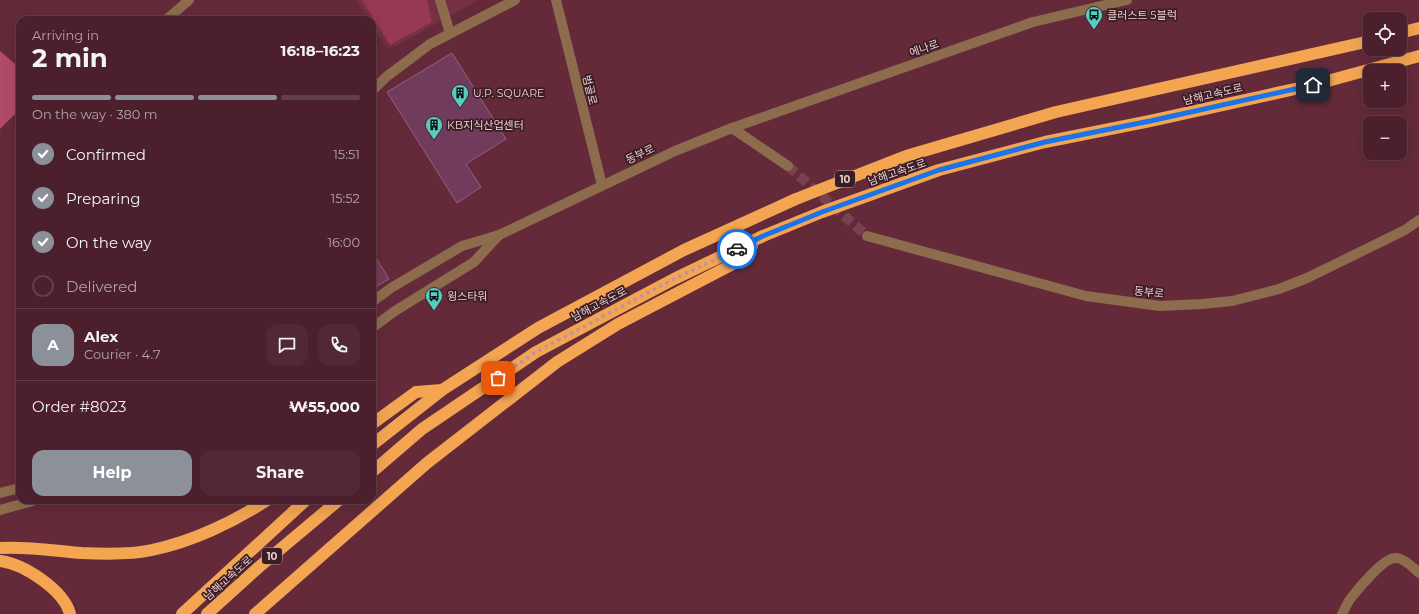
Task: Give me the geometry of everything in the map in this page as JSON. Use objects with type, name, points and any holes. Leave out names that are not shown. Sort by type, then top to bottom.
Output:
[{"type":"highway","points":[[1407,31],[1419,28]]},
{"type":"highway","name":"남해고속도로","points":[[376,442],[442,390],[538,328],[684,250],[796,198],[906,156],[1056,112],[1363,43]]},
{"type":"highway","name":"남해고속도로","points":[[376,469],[422,429],[536,352],[674,279],[763,236],[822,212],[939,170],[1045,142],[1150,121],[1313,85],[1419,56]]},
{"type":"highway","points":[[255,614],[427,463],[557,362],[618,324],[731,265],[763,236]]},
{"type":"highway","points":[[376,421],[416,392],[442,390]]},
{"type":"highway","points":[[0,548],[12,547],[83,553],[151,550],[179,543],[206,532],[235,519],[259,504]]},
{"type":"highway","name":"남해고속도로","points":[[182,614],[302,504]]},
{"type":"highway","name":"남해고속도로","points":[[207,614],[259,567],[334,504]]},
{"type":"highway","points":[[0,562],[5,562],[27,570],[43,581],[66,603],[70,614]]},
{"type":"street","points":[[171,16],[189,0]]},
{"type":"street","points":[[440,0],[450,33]]},
{"type":"street","points":[[376,87],[386,77],[430,44],[515,0]]},
{"type":"street","name":"범골로","points":[[556,0],[602,185]]},
{"type":"street","name":"에나로","points":[[732,128],[1033,22],[1127,0]]},
{"type":"street","points":[[732,128],[788,166]]},
{"type":"street","name":"동부로","points":[[376,299],[391,288],[462,246],[499,236],[675,151],[732,128]]},
{"type":"street","name":"동부로","points":[[867,236],[913,247],[1086,296],[1160,306],[1232,301],[1279,289],[1307,278],[1405,230],[1419,220]]},
{"type":"street","name":"동부로","points":[[376,325],[395,311],[474,262],[499,236]]},
{"type":"street","points":[[0,493],[16,489]]},
{"type":"street","points":[[0,510],[22,504]]},
{"type":"street","points":[[1342,614],[1350,599],[1373,574],[1391,558],[1395,557],[1401,559],[1419,573]]},
{"type":"shaded area","points":[[356,0],[479,0],[396,46],[387,48],[376,31],[376,16],[366,16]]},
{"type":"shaded area","points":[[362,0],[427,0],[432,22],[390,45],[376,22],[376,16],[372,16]]},
{"type":"shaded area","points":[[0,51],[16,65],[16,113],[0,129]]},
{"type":"building","points":[[452,53],[506,139],[466,164],[481,187],[457,203],[387,92]]},
{"type":"building","points":[[376,258],[389,279],[376,287]]},
{"type":"tunnel","points":[[788,166],[867,236]]},
{"type":"way so far","points":[[498,378],[536,352],[674,279],[737,249]]},
{"type":"place","name":"클러스트 5블럭","points":[[1094,30]]},
{"type":"place","name":"U.P. SQUARE","points":[[460,108]]},
{"type":"place","name":"KB지식산업센터","points":[[434,140]]},
{"type":"place","name":"윙스타워","points":[[434,311]]},
{"type":"route","points":[[737,249],[763,236],[822,212],[939,170],[1045,142],[1150,121],[1313,85]]}]
